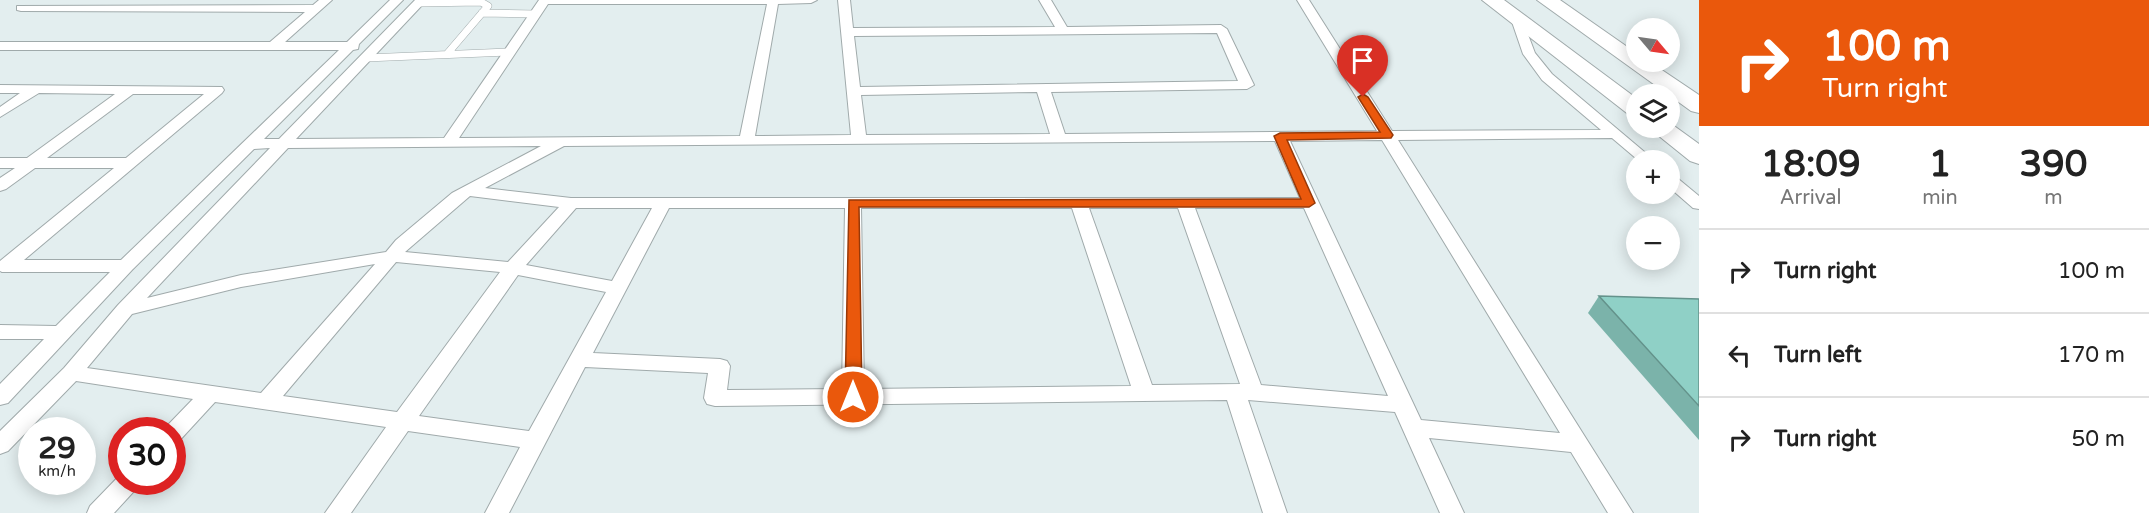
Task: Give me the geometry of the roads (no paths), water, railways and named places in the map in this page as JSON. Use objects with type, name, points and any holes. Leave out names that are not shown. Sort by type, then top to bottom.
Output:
[{"type":"highway","points":[[1492,0],[1626,101]]},
{"type":"highway","points":[[1547,0],[1699,106]]},
{"type":"highway","points":[[1675,138],[1699,156]]},
{"type":"street","points":[[273,46],[326,0]]},
{"type":"street","points":[[0,397],[126,266],[397,0]]},
{"type":"street","points":[[747,140],[773,0]]},
{"type":"street","points":[[449,142],[544,1],[811,0]]},
{"type":"street","points":[[844,0],[859,139]]},
{"type":"street","points":[[1045,0],[1063,30]]},
{"type":"street","points":[[1303,0],[1621,513]]},
{"type":"street","points":[[0,445],[71,373],[125,309],[420,2]]},
{"type":"street","points":[[21,8],[316,9]]},
{"type":"street","points":[[1517,19],[1529,54],[1547,77],[1634,150]]},
{"type":"street","points":[[848,32],[1221,29],[1247,85],[854,91]]},
{"type":"street","points":[[0,46],[350,46],[371,52]]},
{"type":"street","points":[[1043,88],[1059,138]]},
{"type":"street","points":[[0,89],[217,90],[3,266]]},
{"type":"street","points":[[0,113],[36,89]]},
{"type":"street","points":[[0,186],[129,90]]},
{"type":"street","points":[[250,144],[1614,134]]},
{"type":"street","points":[[1280,136],[1452,513]]},
{"type":"street","points":[[267,401],[392,256],[442,210],[467,191],[562,141]]},
{"type":"street","points":[[0,163],[129,163]]},
{"type":"street","points":[[1680,188],[1699,204]]},
{"type":"street","points":[[467,191],[571,203],[1309,203]]},
{"type":"street","points":[[337,513],[513,268],[571,203]]},
{"type":"street","points":[[497,513],[663,203]]},
{"type":"street","points":[[853,203],[853,397]]},
{"type":"street","points":[[1079,203],[1144,393]]},
{"type":"street","points":[[1185,203],[1244,392],[1275,513]]},
{"type":"street","points":[[125,309],[241,281],[392,256],[513,268],[618,288]]},
{"type":"street","points":[[3,266],[126,266]]},
{"type":"street","points":[[0,333],[62,333]]},
{"type":"street","points":[[580,360],[720,366],[715,398],[1244,392],[1403,405]]},
{"type":"street","points":[[71,373],[536,441]]},
{"type":"street","points":[[186,419],[211,393]]},
{"type":"street","points":[[1413,428],[1579,444]]},
{"type":"street","points":[[99,513],[116,495]]},
{"type":"lane","points":[[420,2],[481,2],[488,6],[447,54]]},
{"type":"lane","points":[[482,13],[535,14]]},
{"type":"lane","points":[[371,52],[447,54],[508,52]]}]
